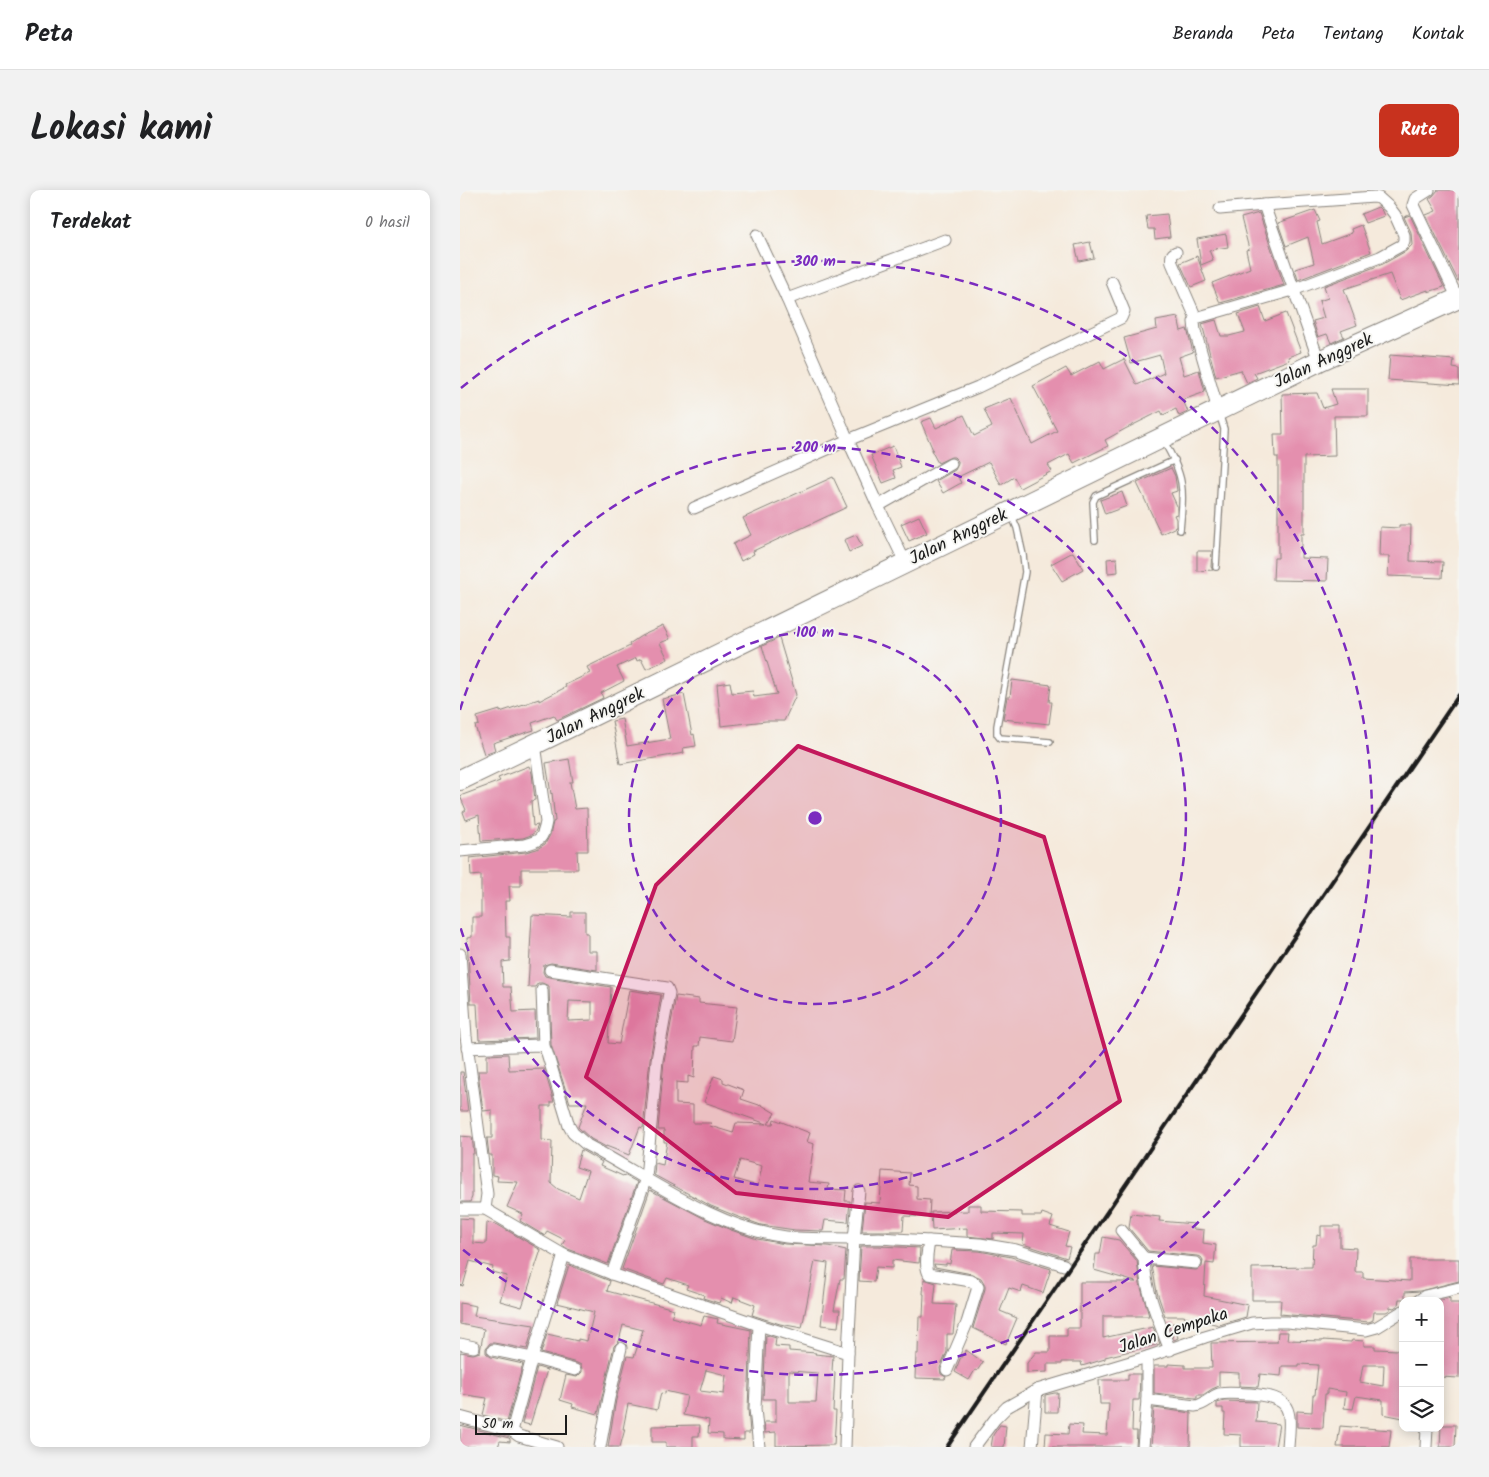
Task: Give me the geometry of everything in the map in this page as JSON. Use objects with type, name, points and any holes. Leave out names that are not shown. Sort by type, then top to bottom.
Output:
[{"type":"highway","name":"Jalan Anggrek","points":[[460,780],[905,562],[1013,519],[1162,438],[1218,410],[1319,360],[1458,298]]},
{"type":"street","points":[[1429,190],[1415,199],[1414,207],[1458,298]]},
{"type":"street","points":[[1196,318],[1293,290],[1380,257],[1402,245],[1404,241],[1404,235],[1389,207],[1374,196],[1220,209]]},
{"type":"street","points":[[1264,204],[1319,360]]},
{"type":"street","points":[[757,235],[848,440],[905,562]]},
{"type":"street","points":[[787,299],[945,240]]},
{"type":"street","points":[[1176,252],[1171,257],[1172,263],[1196,318],[1194,322],[1195,331],[1218,410]]},
{"type":"street","points":[[694,508],[848,440],[978,387],[1121,318],[1124,311],[1112,282]]},
{"type":"street","points":[[878,506],[950,464]]},
{"type":"street","points":[[460,851],[524,845],[540,839],[544,833],[546,822],[535,744]]},
{"type":"street","points":[[460,954],[464,1040],[487,1194],[485,1209]]},
{"type":"street","points":[[550,970],[667,988],[669,993],[657,1060],[646,1178],[612,1274]]},
{"type":"street","points":[[542,990],[544,1046],[548,1053],[560,1099],[573,1133],[587,1145],[706,1212],[730,1223],[787,1238],[879,1238],[980,1244],[1016,1250],[1064,1265]]},
{"type":"street","points":[[464,1040],[544,1046]]},
{"type":"street","points":[[845,1447],[854,1239],[859,1191]]},
{"type":"street","points":[[460,1209],[485,1209],[564,1254],[612,1274],[848,1353]]},
{"type":"street","points":[[1121,1230],[1144,1258],[1144,1270],[1149,1295],[1170,1350]]},
{"type":"street","points":[[929,1241],[926,1265],[929,1274],[971,1281],[978,1287],[967,1323],[948,1370]]},
{"type":"street","points":[[516,1438],[532,1358],[564,1254]]},
{"type":"street","points":[[1144,1258],[1196,1263]]},
{"type":"street","points":[[1424,1297],[1459,1288]]},
{"type":"street","name":"Jalan Cempaka","points":[[974,1447],[995,1419],[1008,1408],[1037,1390],[1252,1323],[1287,1322],[1366,1330],[1377,1327],[1399,1313]]},
{"type":"street","points":[[759,1447],[755,1409],[760,1325]]},
{"type":"street","points":[[460,1344],[474,1347]]},
{"type":"street","points":[[600,1447],[608,1398],[621,1348]]},
{"type":"street","points":[[493,1350],[532,1358],[574,1370]]},
{"type":"street","points":[[1143,1447],[1147,1357]]},
{"type":"street","points":[[1032,1447],[1037,1390]]},
{"type":"street","points":[[1146,1400],[1195,1406],[1201,1405],[1214,1396],[1221,1394],[1258,1395],[1278,1399],[1283,1401],[1288,1410],[1290,1421],[1288,1447]]},
{"type":"street","points":[[460,1417],[516,1438],[557,1447]]},
{"type":"street","points":[[1426,1447],[1428,1432]]},
{"type":"lane","points":[[1216,567],[1224,429],[1218,410]]},
{"type":"lane","points":[[1162,438],[1175,460],[1182,480],[1184,497],[1180,530]]},
{"type":"lane","points":[[1095,540],[1093,502],[1096,496],[1175,460]]},
{"type":"lane","points":[[1013,519],[1023,555],[1025,572],[997,734],[1000,738],[1050,742]]},
{"type":"highlighted area","points":[[798,746],[1044,837],[1120,1101],[948,1217],[736,1193],[586,1077],[656,885]]},
{"type":"building","points":[[1438,190],[1459,190],[1459,281],[1426,215],[1436,211],[1429,199]]},
{"type":"building","points":[[1378,207],[1384,216],[1365,223],[1361,214]]},
{"type":"building","points":[[1315,210],[1320,221],[1317,222],[1322,244],[1352,233],[1351,229],[1361,225],[1371,252],[1298,280],[1295,269],[1314,263],[1308,237],[1286,246],[1278,223]]},
{"type":"building","points":[[1259,213],[1284,285],[1220,303],[1212,283],[1250,268],[1246,250],[1249,249],[1241,218]]},
{"type":"building","points":[[1167,214],[1170,237],[1155,239],[1154,229],[1148,229],[1146,216]]},
{"type":"building","points":[[1410,215],[1444,287],[1428,292],[1428,290],[1400,300],[1390,274],[1344,289],[1357,325],[1341,331],[1344,337],[1331,343],[1327,334],[1318,337],[1313,321],[1324,318],[1319,301],[1328,298],[1324,286],[1383,264],[1406,251],[1412,245],[1411,232],[1404,217]]},
{"type":"building","points":[[1226,234],[1228,247],[1209,250],[1213,260],[1201,265],[1197,239]]},
{"type":"building","points":[[1090,242],[1094,258],[1079,261],[1075,245]]},
{"type":"building","points":[[1197,256],[1206,281],[1191,287],[1180,263]]},
{"type":"building","points":[[1260,307],[1265,321],[1286,313],[1301,352],[1288,357],[1289,360],[1254,373],[1257,378],[1247,383],[1241,370],[1216,377],[1202,324],[1216,320],[1221,336],[1245,332],[1238,314]]},
{"type":"building","points":[[1178,317],[1181,331],[1187,329],[1193,352],[1179,357],[1184,375],[1199,370],[1205,392],[1183,400],[1188,412],[1179,416],[1176,409],[1163,415],[1161,411],[1105,440],[1108,446],[1074,463],[1069,454],[1048,465],[1052,471],[1020,488],[1014,477],[1001,485],[989,462],[958,477],[961,483],[943,493],[936,481],[955,470],[958,461],[951,457],[938,463],[921,422],[931,418],[936,428],[964,415],[974,436],[992,427],[984,409],[1011,398],[1032,444],[1057,431],[1033,386],[1066,368],[1071,376],[1100,361],[1104,369],[1124,359],[1137,385],[1164,373],[1160,355],[1131,363],[1124,338],[1157,329],[1156,321]]},
{"type":"building","points":[[1390,355],[1454,360],[1453,368],[1459,369],[1459,385],[1388,380]]},
{"type":"building","points":[[1331,389],[1368,389],[1368,416],[1334,416],[1335,456],[1304,457],[1304,534],[1301,534],[1301,558],[1328,559],[1327,581],[1273,580],[1274,558],[1278,558],[1278,457],[1275,457],[1274,434],[1283,434],[1282,394],[1317,393],[1323,408],[1336,404]]},
{"type":"building","points":[[893,446],[901,467],[893,470],[896,478],[883,483],[871,455]]},
{"type":"building","points":[[1171,468],[1175,476],[1177,491],[1171,493],[1177,506],[1177,514],[1174,515],[1176,527],[1161,534],[1137,483]]},
{"type":"building","points":[[833,477],[847,507],[753,551],[754,554],[741,561],[733,544],[751,535],[743,518]]},
{"type":"building","points":[[1122,492],[1127,506],[1105,514],[1100,500]]},
{"type":"building","points":[[919,516],[927,533],[909,541],[901,524]]},
{"type":"building","points":[[1399,525],[1411,525],[1410,561],[1443,562],[1442,578],[1388,576],[1389,556],[1379,556],[1380,527],[1399,528]]},
{"type":"building","points":[[856,535],[862,546],[849,552],[844,540]]},
{"type":"building","points":[[1197,551],[1212,551],[1211,567],[1213,570],[1197,571]]},
{"type":"building","points":[[1073,552],[1083,569],[1062,581],[1051,564]]},
{"type":"building","points":[[1117,558],[1118,572],[1108,573],[1107,559]]},
{"type":"building","points":[[663,626],[670,639],[660,643],[668,659],[646,669],[641,659],[637,661],[636,658],[617,667],[624,681],[601,693],[603,698],[557,720],[554,715],[532,723],[534,730],[493,743],[495,750],[484,754],[475,726],[479,725],[477,717],[500,710],[500,712],[539,699],[539,701],[566,687],[565,685],[590,673],[587,667],[630,646],[629,644],[641,636]]},
{"type":"building","points":[[779,638],[796,695],[784,721],[721,726],[717,684],[730,682],[732,693],[753,691],[754,697],[777,694],[762,646]]},
{"type":"building","points":[[1012,680],[1051,685],[1049,702],[1052,702],[1049,724],[1003,719],[1007,697],[1010,697]]},
{"type":"building","points":[[684,694],[696,746],[683,748],[684,753],[620,764],[612,721],[622,719],[627,746],[670,739],[662,699]]},
{"type":"building","points":[[569,759],[573,782],[570,782],[575,809],[587,808],[588,851],[577,851],[578,869],[521,869],[521,886],[509,886],[510,901],[505,901],[506,937],[510,937],[510,961],[502,962],[503,987],[511,987],[513,1012],[535,1011],[536,1038],[479,1040],[477,1004],[471,1004],[467,938],[472,937],[472,917],[481,917],[481,875],[471,876],[470,858],[526,852],[537,849],[545,844],[555,821],[546,763]]},
{"type":"building","points":[[529,766],[532,773],[535,800],[531,801],[533,826],[538,825],[535,832],[523,838],[481,841],[479,815],[466,820],[463,812],[466,810],[460,796],[500,781],[498,778]]},
{"type":"building","points":[[571,912],[585,912],[585,933],[588,933],[588,951],[597,951],[597,970],[551,963],[544,965],[543,972],[545,976],[549,977],[611,987],[608,1043],[619,1044],[629,990],[661,995],[650,1059],[643,1128],[640,1127],[629,1155],[606,1147],[591,1139],[578,1127],[587,1103],[570,1103],[551,1045],[549,986],[538,983],[535,987],[528,987],[532,915],[571,917]],"holes":[[[569,1001],[592,1002],[592,1020],[568,1021]]]},
{"type":"building","points":[[676,996],[699,999],[699,1003],[737,1007],[732,1041],[700,1037],[699,1046],[695,1046],[694,1078],[688,1076],[688,1083],[676,1082],[676,1104],[693,1105],[693,1123],[711,1123],[710,1126],[733,1133],[736,1123],[767,1124],[704,1102],[714,1076],[723,1079],[723,1082],[744,1090],[741,1099],[760,1104],[775,1113],[768,1124],[773,1124],[774,1119],[810,1133],[807,1142],[814,1144],[808,1182],[829,1184],[828,1189],[846,1190],[845,1201],[850,1201],[848,1222],[825,1220],[823,1231],[795,1230],[761,1225],[711,1206],[654,1175],[655,1163],[663,1165],[667,1142],[664,1142],[664,1130],[658,1130],[664,1061]],"holes":[[[740,1160],[762,1166],[758,1186],[734,1179]]]},
{"type":"building","points":[[508,1054],[509,1070],[544,1069],[554,1102],[551,1102],[551,1106],[542,1106],[542,1140],[552,1141],[551,1183],[558,1189],[579,1198],[588,1171],[576,1167],[581,1150],[602,1162],[600,1166],[637,1182],[608,1264],[568,1249],[562,1245],[565,1240],[547,1231],[545,1236],[520,1221],[523,1214],[507,1207],[518,1182],[497,1181],[498,1176],[492,1175],[492,1155],[489,1155],[487,1138],[492,1138],[492,1110],[483,1111],[478,1071],[487,1071],[487,1055]]},
{"type":"building","points":[[460,1072],[463,1072],[468,1111],[460,1111]]},
{"type":"building","points":[[460,1136],[472,1137],[474,1154],[472,1154],[472,1197],[470,1202],[460,1202]]},
{"type":"building","points":[[882,1171],[910,1173],[909,1185],[917,1186],[917,1199],[930,1200],[929,1217],[904,1216],[903,1231],[862,1231],[865,1202],[880,1203]]},
{"type":"building","points":[[650,1190],[705,1219],[757,1239],[785,1244],[828,1246],[846,1250],[844,1279],[840,1279],[834,1310],[840,1310],[838,1327],[821,1325],[828,1263],[815,1261],[802,1328],[780,1324],[752,1315],[755,1305],[734,1297],[732,1303],[721,1298],[719,1303],[703,1298],[704,1295],[686,1289],[688,1285],[667,1278],[664,1284],[622,1269]]},
{"type":"building","points":[[968,1205],[981,1205],[981,1211],[1022,1212],[1022,1216],[1041,1216],[1042,1213],[1053,1217],[1050,1226],[1069,1232],[1065,1246],[1070,1247],[1067,1258],[1023,1244],[1024,1234],[993,1233],[993,1239],[967,1236],[967,1228],[932,1230],[931,1212],[968,1211]]},
{"type":"building","points":[[1131,1214],[1160,1217],[1159,1221],[1194,1224],[1193,1229],[1204,1230],[1203,1243],[1216,1245],[1214,1264],[1206,1263],[1204,1296],[1248,1305],[1246,1317],[1219,1325],[1183,1316],[1165,1316],[1157,1292],[1152,1266],[1196,1270],[1202,1267],[1203,1260],[1197,1256],[1148,1251],[1129,1228]]},
{"type":"building","points":[[460,1218],[473,1219],[473,1243],[486,1244],[487,1222],[498,1225],[541,1250],[522,1307],[500,1301],[507,1276],[492,1272],[493,1267],[470,1261],[463,1286],[460,1285]]},
{"type":"building","points":[[1321,1226],[1340,1226],[1340,1247],[1356,1248],[1355,1272],[1363,1272],[1363,1278],[1410,1281],[1410,1259],[1459,1259],[1459,1281],[1420,1291],[1405,1292],[1405,1297],[1399,1297],[1398,1305],[1394,1308],[1390,1307],[1390,1310],[1386,1312],[1374,1312],[1373,1320],[1369,1322],[1280,1314],[1281,1300],[1252,1300],[1252,1268],[1312,1267],[1313,1245],[1316,1245],[1317,1235],[1321,1236]]},
{"type":"building","points":[[1103,1237],[1119,1240],[1137,1261],[1140,1284],[1149,1316],[1103,1316],[1103,1338],[1153,1327],[1160,1344],[1105,1357],[1105,1359],[1082,1366],[1081,1362],[1062,1362],[1062,1364],[1047,1364],[1047,1372],[1027,1373],[1027,1363],[1036,1352],[1050,1352],[1050,1336],[1067,1336],[1067,1328],[1080,1328],[1080,1282],[1136,1282],[1094,1270],[1096,1254],[1100,1254]]},
{"type":"building","points":[[861,1246],[920,1248],[919,1263],[892,1260],[892,1268],[876,1267],[874,1282],[859,1281]]},
{"type":"building","points":[[952,1250],[979,1251],[1011,1257],[1051,1269],[1043,1293],[1023,1286],[1021,1292],[1009,1288],[1000,1311],[1017,1318],[1006,1344],[973,1328],[985,1289],[981,1278],[972,1274],[935,1267],[934,1264],[950,1264]]},
{"type":"building","points":[[569,1265],[610,1281],[607,1291],[674,1309],[671,1317],[701,1325],[704,1316],[718,1319],[717,1323],[751,1330],[748,1409],[750,1433],[744,1433],[744,1440],[723,1439],[723,1434],[708,1433],[709,1420],[683,1415],[687,1396],[665,1391],[665,1394],[661,1393],[657,1410],[628,1404],[623,1429],[625,1429],[620,1447],[608,1447],[616,1400],[627,1356],[634,1357],[643,1330],[623,1325],[619,1341],[614,1346],[598,1414],[572,1407],[573,1404],[560,1400],[566,1375],[577,1377],[582,1372],[581,1365],[541,1353],[547,1334],[578,1341],[578,1339],[587,1341],[594,1312],[557,1303]],"holes":[[[706,1370],[726,1375],[724,1394],[700,1391]]]},
{"type":"building","points":[[924,1279],[936,1283],[934,1304],[956,1305],[953,1334],[947,1334],[947,1352],[940,1368],[941,1374],[946,1377],[945,1379],[915,1378],[919,1317],[923,1317]]},
{"type":"building","points":[[1450,1298],[1450,1303],[1459,1303],[1459,1378],[1444,1377],[1444,1300]]},
{"type":"building","points":[[460,1303],[476,1306],[474,1316],[534,1325],[527,1349],[494,1343],[490,1343],[486,1348],[486,1353],[491,1357],[523,1364],[507,1422],[483,1415],[487,1398],[460,1394],[460,1352],[473,1354],[480,1352],[484,1329],[460,1324]]},
{"type":"building","points":[[1174,1323],[1178,1338],[1174,1340],[1168,1324]]},
{"type":"building","points":[[1278,1332],[1288,1332],[1287,1340],[1364,1341],[1364,1346],[1375,1346],[1375,1349],[1399,1350],[1399,1417],[1383,1414],[1383,1400],[1356,1396],[1353,1409],[1344,1408],[1346,1392],[1327,1389],[1323,1428],[1297,1427],[1297,1411],[1312,1412],[1318,1365],[1299,1364],[1299,1366],[1282,1366],[1281,1376],[1260,1374],[1258,1387],[1239,1386],[1239,1373],[1219,1372],[1219,1386],[1203,1395],[1197,1395],[1197,1398],[1154,1393],[1154,1366],[1168,1366],[1168,1364],[1185,1365],[1185,1368],[1212,1368],[1211,1343],[1277,1342]],"holes":[[[1363,1365],[1384,1365],[1383,1386],[1360,1382]]]},
{"type":"building","points":[[766,1335],[776,1338],[775,1346],[789,1347],[789,1351],[833,1356],[832,1371],[835,1372],[833,1411],[836,1411],[834,1445],[776,1446],[776,1432],[765,1433],[764,1422],[776,1422],[776,1399],[763,1399]],"holes":[[[789,1371],[818,1373],[816,1402],[789,1402]]]},
{"type":"building","points":[[966,1350],[983,1362],[969,1380],[955,1372]]},
{"type":"building","points":[[537,1367],[547,1370],[530,1425],[522,1423]]},
{"type":"building","points":[[1128,1374],[1140,1374],[1139,1400],[1133,1400],[1132,1431],[1137,1431],[1136,1447],[1045,1447],[1046,1433],[1068,1434],[1069,1424],[1083,1425],[1082,1434],[1107,1435],[1109,1404],[1100,1404],[1099,1380],[1128,1380]]},
{"type":"building","points":[[1058,1393],[1057,1412],[1045,1412],[1045,1395]]},
{"type":"building","points":[[1224,1401],[1257,1402],[1256,1422],[1279,1424],[1275,1447],[1241,1447],[1241,1435],[1224,1434],[1225,1413],[1223,1413],[1223,1408],[1217,1408],[1217,1403]]},
{"type":"building","points":[[1154,1408],[1191,1413],[1190,1447],[1151,1447]]},
{"type":"building","points":[[460,1425],[509,1438],[510,1442],[500,1441],[498,1447],[460,1447]]},
{"type":"building","points":[[700,1425],[699,1436],[693,1436],[693,1447],[666,1447],[666,1442],[652,1442],[652,1426]]},
{"type":"building","points":[[1000,1425],[1006,1426],[1004,1447],[991,1447],[993,1435]]},
{"type":"building","points":[[1444,1425],[1456,1425],[1455,1447],[1440,1447],[1441,1432],[1444,1432]]},
{"type":"building","points":[[1340,1426],[1391,1430],[1389,1447],[1337,1447]]},
{"type":"railway","points":[[947,1447],[1459,695]]}]
